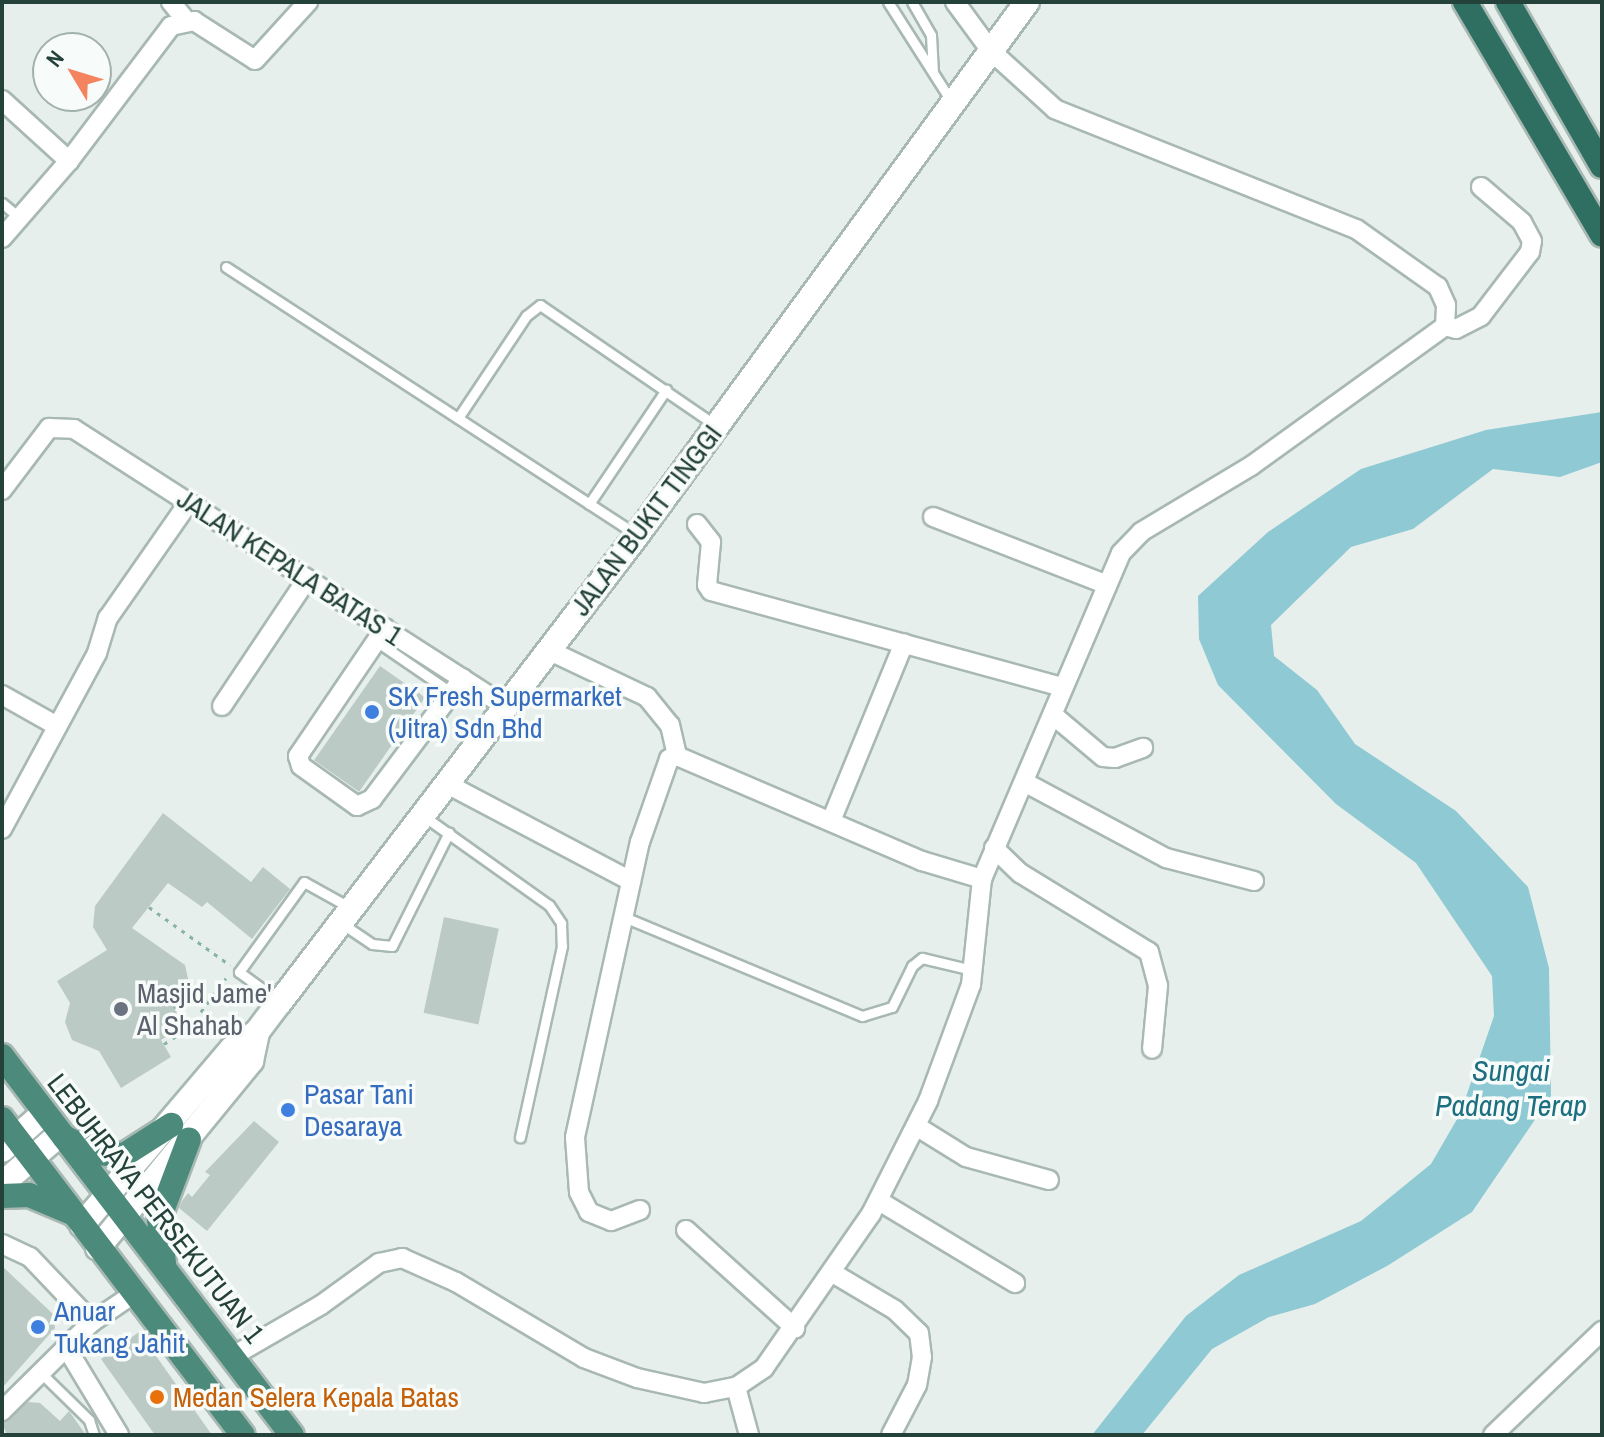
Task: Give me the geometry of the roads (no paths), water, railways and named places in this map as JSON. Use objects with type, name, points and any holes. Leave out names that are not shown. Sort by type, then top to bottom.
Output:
[{"type":"highway","points":[[1465,2],[1602,235]]},
{"type":"highway","points":[[1508,2],[1602,166]]},
{"type":"highway","name":"LEBUHRAYA PERSEKUTUAN 1","points":[[2,1056],[59,1135],[285,1426]]},
{"type":"highway","points":[[59,1135],[95,1153],[124,1155],[180,1132]]},
{"type":"highway","points":[[165,1269],[159,1219],[180,1132]]},
{"type":"highway","points":[[6,1135],[31,1156],[132,1295],[243,1435]]},
{"type":"highway","points":[[2,1196],[29,1195],[78,1220]]},
{"type":"main road","name":"JALAN BUKIT TINGGI","points":[[98,1248],[126,1218],[232,1049],[257,1032],[637,535],[1027,2]]},
{"type":"main road","points":[[6,1135],[44,1113]]},
{"type":"main road","name":"JALAN BUKIT TINGGI","points":[[78,1220],[180,1132]]},
{"type":"main road","points":[[2,1184],[59,1135]]},
{"type":"street","points":[[171,2],[185,19],[255,60],[308,2]]},
{"type":"street","points":[[955,2],[991,51],[1021,84],[1069,117],[1356,229],[1438,287],[1446,305],[1445,326]]},
{"type":"street","points":[[2,238],[69,161],[171,26],[185,19]]},
{"type":"street","points":[[2,100],[69,161]]},
{"type":"street","points":[[1445,326],[1456,329],[1481,316],[1530,252],[1532,241],[1522,222],[1481,187]]},
{"type":"street","points":[[233,1356],[321,1305],[379,1263],[402,1258],[441,1274],[602,1365],[704,1393],[736,1387],[764,1368],[795,1328],[879,1201],[916,1126],[961,1017],[972,970],[982,879],[1026,783],[1062,687],[1107,585],[1132,539],[1251,466],[1445,326]]},
{"type":"street","name":"JALAN KEPALA BATAS 1","points":[[2,490],[42,435],[57,425],[74,429],[307,579],[380,634],[458,686],[505,706]]},
{"type":"street","points":[[2,829],[97,653],[108,618],[189,502]]},
{"type":"street","points":[[933,517],[1107,585]]},
{"type":"street","points":[[697,524],[711,542],[707,585],[711,591],[1062,687]]},
{"type":"street","points":[[222,706],[307,579]]},
{"type":"street","points":[[380,634],[298,756],[301,766],[357,806],[372,799],[458,686]]},
{"type":"street","points":[[831,821],[904,643]]},
{"type":"street","points":[[548,650],[647,697],[670,725],[677,756]]},
{"type":"street","points":[[2,695],[57,726]]},
{"type":"street","points":[[1053,715],[1103,757],[1115,758],[1143,748]]},
{"type":"street","points":[[677,756],[922,861],[982,879]]},
{"type":"street","points":[[640,1210],[611,1221],[589,1212],[579,1192],[574,1155],[579,1111],[631,881],[657,785],[665,764],[677,756]]},
{"type":"street","points":[[1026,783],[1166,858],[1254,881]]},
{"type":"street","points":[[447,784],[631,881]]},
{"type":"street","points":[[994,848],[1020,873],[1149,952],[1158,986],[1152,1049]]},
{"type":"street","points":[[916,1126],[966,1157],[1049,1180]]},
{"type":"street","points":[[879,1201],[1015,1283]]},
{"type":"street","points":[[686,1230],[795,1328]]},
{"type":"street","points":[[2,1244],[30,1257],[92,1322]]},
{"type":"street","points":[[831,1272],[911,1322],[921,1343],[920,1371],[891,1435]]},
{"type":"street","points":[[2,1411],[92,1322],[132,1295]]},
{"type":"street","points":[[1493,1435],[1602,1331]]},
{"type":"street","points":[[66,1347],[119,1435]]},
{"type":"street","points":[[736,1387],[749,1435]]},
{"type":"lane","points":[[888,2],[954,103]]},
{"type":"lane","points":[[912,2],[931,35],[933,71]]},
{"type":"lane","points":[[2,203],[20,218]]},
{"type":"lane","points":[[226,267],[637,535]]},
{"type":"lane","points":[[458,418],[526,316],[540,305],[716,426]]},
{"type":"lane","points":[[589,504],[666,390]]},
{"type":"lane","points":[[423,816],[549,905],[561,923],[562,946],[520,1137]]},
{"type":"lane","points":[[280,1002],[236,970],[304,882],[347,916],[372,944],[392,946],[449,832]]},
{"type":"lane","points":[[624,917],[862,1016],[892,1007],[916,961],[928,958],[972,970]]},
{"type":"lane","points":[[40,1372],[89,1420],[94,1435]]},
{"type":"water","name":"Sungai Padang Terap","points":[[1602,412],[1602,462],[1560,477],[1493,469],[1413,529],[1351,547],[1271,625],[1274,656],[1317,690],[1355,744],[1456,811],[1528,887],[1549,968],[1551,1096],[1472,1212],[1387,1266],[1315,1304],[1269,1317],[1212,1349],[1142,1435],[1092,1435],[1186,1316],[1239,1275],[1361,1221],[1431,1164],[1460,1114],[1494,1016],[1492,976],[1416,863],[1336,804],[1218,685],[1199,639],[1198,596],[1268,532],[1361,469],[1486,430]]},
{"type":"place","name":"SK Fresh Supermarket (Jitra) Sdn Bhd","points":[[372,712]]},
{"type":"place","name":"Masjid Jame' Al Shahab","points":[[121,1009]]},
{"type":"place","name":"Pasar Tani Desaraya","points":[[288,1110]]},
{"type":"place","name":"Anuar Tukang Jahit","points":[[38,1327]]},
{"type":"place","name":"Medan Selera Kepala Batas","points":[[157,1397]]}]
